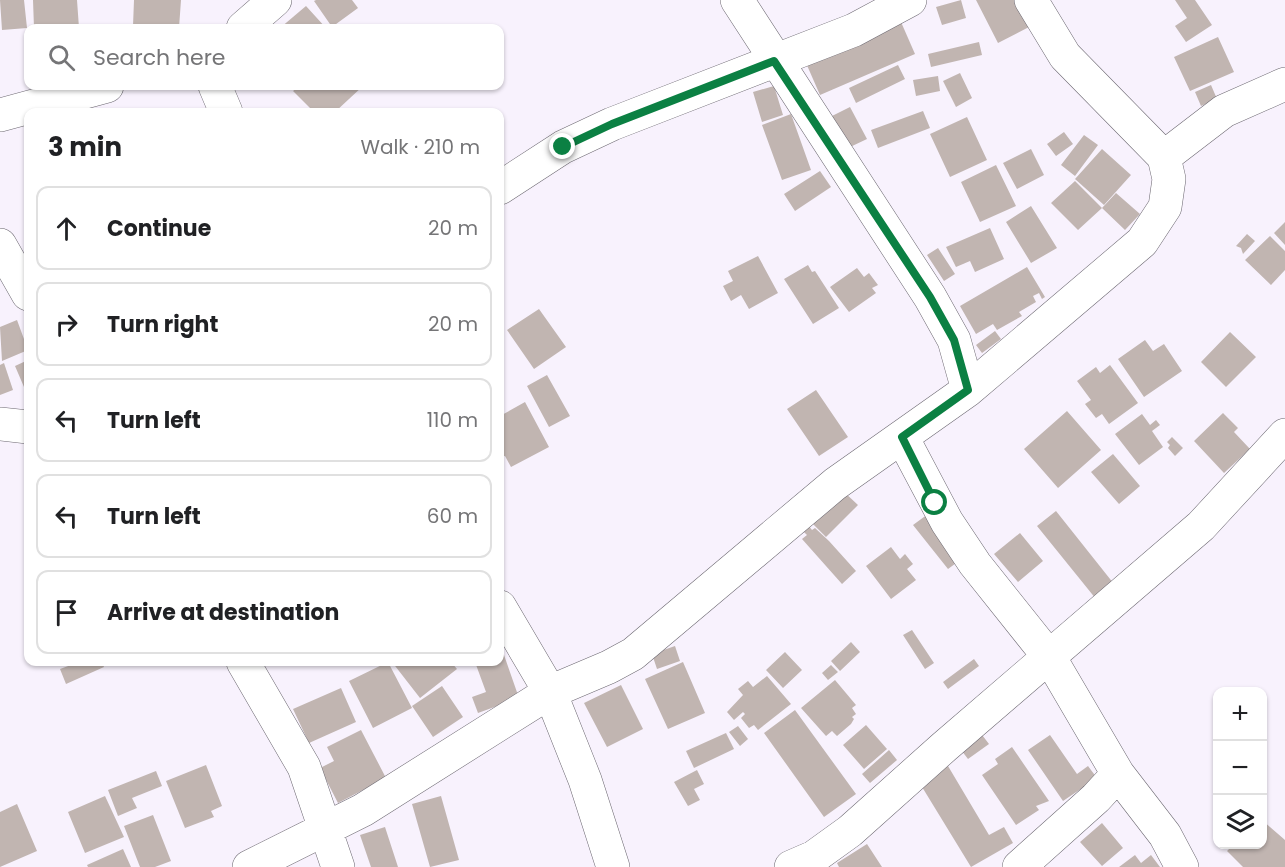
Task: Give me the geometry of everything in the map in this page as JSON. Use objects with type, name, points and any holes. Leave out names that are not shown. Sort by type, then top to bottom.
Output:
[{"type":"street","points":[[248,24],[275,0]]},
{"type":"street","points":[[737,0],[774,61],[930,297],[954,340],[968,390]]},
{"type":"street","points":[[504,185],[563,147],[612,124],[854,30],[910,0]]},
{"type":"street","points":[[249,867],[363,810],[550,692],[609,668],[633,654],[835,483],[968,390],[1142,242],[1165,207],[1169,179],[1164,157],[1065,56],[1031,0]]},
{"type":"street","points":[[1164,157],[1224,111],[1285,84]]},
{"type":"street","points":[[26,108],[92,90]]},
{"type":"street","points":[[217,90],[224,108]]},
{"type":"street","points":[[0,115],[24,108]]},
{"type":"street","points":[[0,245],[24,287]]},
{"type":"street","points":[[0,424],[24,427]]},
{"type":"street","points":[[791,867],[814,857],[850,831],[1201,526],[1285,435]]},
{"type":"street","points":[[902,437],[935,503],[969,556],[1050,658],[1118,774],[1165,835],[1182,867]]},
{"type":"street","points":[[504,614],[550,692],[585,780],[614,867]]},
{"type":"street","points":[[245,666],[304,767],[338,867]]},
{"type":"street","points":[[1020,867],[1096,798],[1118,774]]},
{"type":"building","points":[[0,0],[24,0],[27,24],[24,24],[24,28],[2,30]]},
{"type":"building","points":[[33,0],[77,0],[79,24],[34,24]]},
{"type":"building","points":[[134,0],[181,0],[179,24],[133,24]]},
{"type":"building","points":[[352,0],[358,8],[336,24],[330,24],[314,1]]},
{"type":"building","points":[[961,0],[966,18],[942,25],[936,7]]},
{"type":"building","points":[[976,0],[1015,0],[1029,27],[998,43]]},
{"type":"building","points":[[1175,0],[1195,0],[1212,25],[1186,42],[1175,26],[1187,18]]},
{"type":"building","points":[[306,6],[322,24],[285,24]]},
{"type":"building","points":[[901,22],[915,54],[820,95],[806,63]]},
{"type":"building","points":[[1218,37],[1234,72],[1190,91],[1174,57]]},
{"type":"building","points":[[979,42],[982,55],[931,67],[928,54]]},
{"type":"building","points":[[898,65],[905,79],[856,103],[849,88]]},
{"type":"building","points":[[960,73],[972,98],[956,107],[943,81]]},
{"type":"building","points":[[938,76],[940,91],[916,96],[913,80]]},
{"type":"building","points":[[1211,85],[1217,99],[1201,106],[1195,92]]},
{"type":"building","points":[[774,86],[783,115],[762,122],[753,92]]},
{"type":"building","points":[[359,90],[339,108],[310,108],[293,91]]},
{"type":"building","points":[[850,107],[867,139],[848,148],[832,116]]},
{"type":"building","points":[[923,111],[930,128],[878,148],[871,130]]},
{"type":"building","points":[[791,114],[811,170],[782,180],[762,125]]},
{"type":"building","points":[[967,117],[987,160],[950,177],[930,134]]},
{"type":"building","points":[[1064,132],[1073,144],[1056,156],[1047,144]]},
{"type":"building","points":[[1084,135],[1098,145],[1075,176],[1061,165]]},
{"type":"building","points":[[1031,149],[1044,175],[1017,189],[1003,163]]},
{"type":"building","points":[[1102,149],[1131,175],[1104,205],[1075,179]]},
{"type":"building","points":[[996,165],[1016,206],[980,222],[961,182]]},
{"type":"building","points":[[820,171],[831,187],[795,211],[784,194]]},
{"type":"building","points":[[1075,181],[1102,208],[1078,230],[1051,203]]},
{"type":"building","points":[[1116,193],[1140,214],[1125,230],[1102,208]]},
{"type":"building","points":[[1031,206],[1057,248],[1031,263],[1006,222]]},
{"type":"building","points":[[1285,222],[1285,245],[1274,233]]},
{"type":"building","points":[[990,228],[1004,259],[975,272],[970,261],[956,267],[946,247]]},
{"type":"building","points":[[1247,234],[1255,241],[1243,254],[1241,248],[1236,246]]},
{"type":"building","points":[[1270,236],[1285,251],[1285,270],[1271,285],[1245,260]]},
{"type":"building","points":[[938,248],[955,274],[944,281],[927,255]]},
{"type":"building","points":[[758,256],[778,293],[749,309],[741,295],[731,301],[723,286],[733,281],[728,271]]},
{"type":"building","points":[[808,265],[812,272],[815,271],[839,308],[813,324],[784,279]]},
{"type":"building","points":[[1027,267],[1045,297],[1042,299],[1039,293],[1033,296],[1036,302],[1019,312],[1022,316],[997,330],[993,324],[976,334],[960,306]]},
{"type":"building","points":[[857,268],[864,277],[869,273],[878,285],[872,288],[876,293],[849,312],[830,287]]},
{"type":"building","points":[[539,309],[566,347],[534,369],[507,330]]},
{"type":"building","points":[[17,320],[24,339],[24,352],[2,361],[0,327]]},
{"type":"building","points":[[995,331],[1001,339],[982,353],[976,345]]},
{"type":"building","points":[[1230,332],[1256,357],[1226,387],[1201,362]]},
{"type":"building","points":[[1145,340],[1153,351],[1164,344],[1182,371],[1144,397],[1118,359]]},
{"type":"building","points":[[24,362],[24,387],[15,366]]},
{"type":"building","points":[[4,363],[13,390],[0,395],[0,365]]},
{"type":"building","points":[[1110,365],[1138,403],[1109,424],[1102,414],[1096,418],[1085,404],[1091,400],[1077,381],[1096,367],[1100,373]]},
{"type":"building","points":[[547,375],[570,416],[549,427],[527,386]]},
{"type":"building","points":[[816,390],[848,437],[819,456],[787,409]]},
{"type":"building","points":[[525,402],[549,447],[511,467],[504,456],[504,414]]},
{"type":"building","points":[[1067,411],[1101,450],[1058,488],[1024,449]]},
{"type":"building","points":[[1223,413],[1238,428],[1234,432],[1250,449],[1224,473],[1194,441]]},
{"type":"building","points":[[1142,414],[1150,425],[1156,420],[1160,425],[1152,431],[1163,447],[1139,465],[1115,434]]},
{"type":"building","points":[[1172,437],[1183,448],[1175,456],[1168,448],[1170,445],[1167,442]]},
{"type":"building","points":[[1113,454],[1140,486],[1119,504],[1091,472]]},
{"type":"building","points":[[843,491],[858,505],[826,537],[812,523]]},
{"type":"building","points":[[1056,511],[1114,584],[1096,599],[1037,526]]},
{"type":"building","points":[[928,514],[963,558],[948,569],[913,525]]},
{"type":"building","points":[[808,525],[812,530],[815,528],[829,541],[856,571],[842,584],[802,539],[807,535],[802,530]]},
{"type":"building","points":[[1020,533],[1043,561],[1018,582],[994,554]]},
{"type":"building","points":[[891,547],[900,559],[905,554],[913,564],[907,569],[916,580],[891,599],[866,566]]},
{"type":"building","points":[[912,630],[934,663],[925,669],[903,635]]},
{"type":"building","points":[[851,642],[860,652],[840,671],[831,661]]},
{"type":"building","points":[[675,646],[680,661],[657,669],[652,654]]},
{"type":"building","points":[[785,652],[802,670],[783,688],[766,670]]},
{"type":"building","points":[[504,655],[519,698],[478,713],[472,697],[486,692],[476,666],[504,666]]},
{"type":"building","points":[[974,659],[979,666],[948,689],[943,682]]},
{"type":"building","points":[[683,662],[705,713],[668,729],[645,679]]},
{"type":"building","points":[[831,665],[838,672],[828,680],[822,673]]},
{"type":"building","points":[[68,666],[104,667],[66,684],[60,669]]},
{"type":"building","points":[[380,666],[390,666],[412,708],[373,728],[349,681]]},
{"type":"building","points":[[395,666],[454,666],[457,669],[420,698]]},
{"type":"building","points":[[767,676],[791,704],[758,730],[754,725],[749,728],[741,718],[745,714],[743,712],[734,720],[727,712],[743,695],[738,689],[748,681],[753,687]]},
{"type":"building","points":[[835,680],[856,705],[852,708],[856,714],[852,717],[854,719],[851,724],[837,736],[832,731],[826,736],[801,708]]},
{"type":"building","points":[[621,685],[643,729],[607,747],[584,703]]},
{"type":"building","points":[[442,686],[463,717],[433,737],[412,706]]},
{"type":"building","points":[[341,688],[356,722],[309,743],[293,709]]},
{"type":"building","points":[[795,710],[856,794],[824,817],[764,733]]},
{"type":"building","points":[[866,725],[887,749],[864,769],[843,745]]},
{"type":"building","points":[[738,726],[748,739],[740,746],[729,732]]},
{"type":"building","points":[[361,730],[386,778],[338,803],[320,768],[334,761],[327,747]]},
{"type":"building","points":[[979,731],[989,744],[968,759],[958,746]]},
{"type":"building","points":[[726,733],[734,749],[694,768],[686,751]]},
{"type":"building","points":[[1050,735],[1077,774],[1088,766],[1097,778],[1063,801],[1028,750]]},
{"type":"building","points":[[1012,747],[1049,801],[1036,806],[1039,810],[1016,825],[982,775],[998,764],[995,759]]},
{"type":"building","points":[[889,750],[897,760],[870,783],[862,774]]},
{"type":"building","points":[[206,765],[222,806],[211,811],[214,817],[185,828],[166,781]]},
{"type":"building","points":[[948,766],[989,835],[1004,827],[1013,843],[971,867],[919,782]]},
{"type":"building","points":[[697,770],[704,784],[694,789],[700,800],[688,806],[674,782]]},
{"type":"building","points":[[156,771],[162,786],[132,798],[137,808],[118,816],[108,790]]},
{"type":"building","points":[[105,796],[124,837],[85,853],[68,812]]},
{"type":"building","points":[[441,796],[459,860],[430,867],[412,804]]},
{"type":"building","points":[[17,804],[37,851],[0,867],[0,812]]},
{"type":"building","points":[[153,815],[171,861],[155,867],[140,867],[124,826]]},
{"type":"building","points":[[1102,823],[1123,848],[1102,866],[1080,842]]},
{"type":"building","points":[[1267,824],[1285,840],[1285,867],[1243,867],[1227,851],[1229,849],[1267,849]]},
{"type":"building","points":[[385,827],[398,867],[371,867],[360,835]]},
{"type":"building","points":[[867,844],[882,867],[839,867],[837,863]]},
{"type":"building","points":[[123,849],[131,867],[88,867],[87,865]]},
{"type":"building","points":[[1135,855],[1141,863],[1151,855],[1160,867],[1119,867]]},
{"type":"route","points":[[563,147],[612,124],[774,61],[930,297],[954,340],[968,390],[902,437],[935,503]]}]
